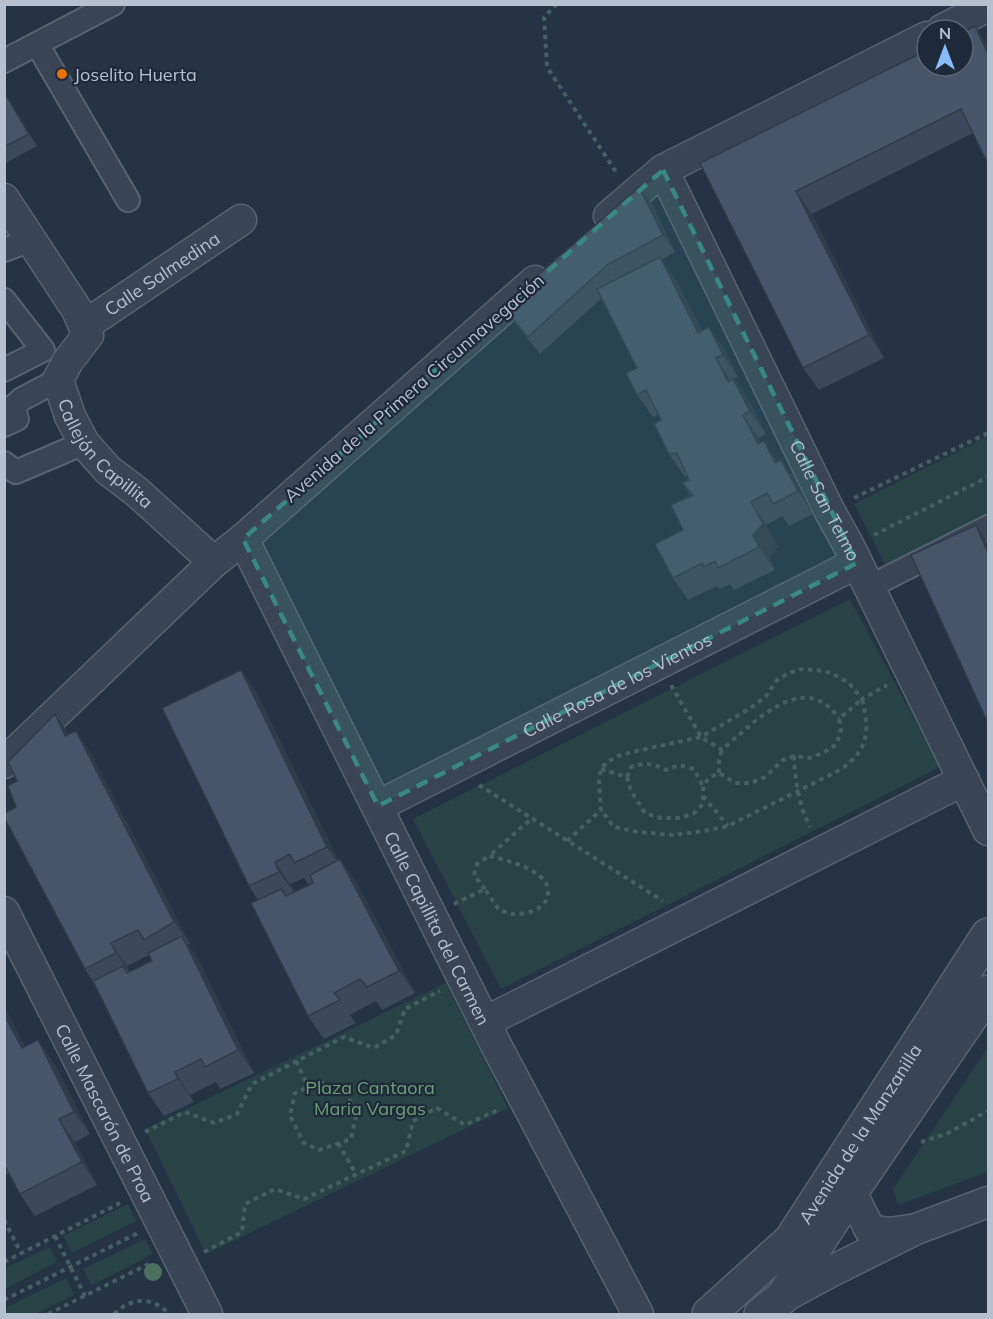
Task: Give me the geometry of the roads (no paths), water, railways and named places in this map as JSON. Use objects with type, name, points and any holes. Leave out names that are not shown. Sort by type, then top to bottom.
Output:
[{"type":"street","points":[[4,61],[113,4]]},
{"type":"street","points":[[965,18],[988,6]]},
{"type":"street","points":[[588,235],[663,170],[915,43]]},
{"type":"street","points":[[38,44],[128,200]]},
{"type":"street","name":"Calle San Telmo","points":[[663,170],[988,830]]},
{"type":"street","points":[[4,199],[18,245],[77,310],[80,339],[4,380]]},
{"type":"street","name":"Calle Salmedina","points":[[80,339],[241,220]]},
{"type":"street","name":"Avenida de la Primera Circunnavegación","points":[[4,763],[214,562],[243,539],[552,266]]},
{"type":"street","points":[[4,300],[44,350],[4,370]]},
{"type":"street","name":"Callejón Capillita","points":[[80,339],[58,380],[70,416],[84,443],[108,470],[137,492],[214,562]]},
{"type":"street","points":[[4,425],[17,419],[14,407],[22,399],[58,380]]},
{"type":"street","points":[[4,463],[16,472],[84,443]]},
{"type":"street","points":[[859,566],[988,527]]},
{"type":"street","name":"Calle Capillita del Carmen","points":[[243,539],[485,1022],[638,1314]]},
{"type":"street","name":"Calle Rosa de los Vientos","points":[[378,806],[859,566]]},
{"type":"street","points":[[485,1022],[964,780]]},
{"type":"street","name":"Calle Mascarón de Proa","points":[[4,912],[207,1314]]},
{"type":"street","name":"Avenida de la Manzanilla","points":[[709,1314],[791,1240],[988,935]]},
{"type":"street","name":"Avenida de la Manzanilla","points":[[772,1306],[988,992]]},
{"type":"street","points":[[851,1192],[870,1230],[888,1233],[916,1229]]},
{"type":"street","points":[[772,1306],[830,1272],[916,1229],[988,1202]]},
{"type":"place","name":"Joselito Huerta","points":[[62,74]]},
{"type":"park label","name":"Plaza Cantaora Maria Vargas","points":[[370,1097]]}]
